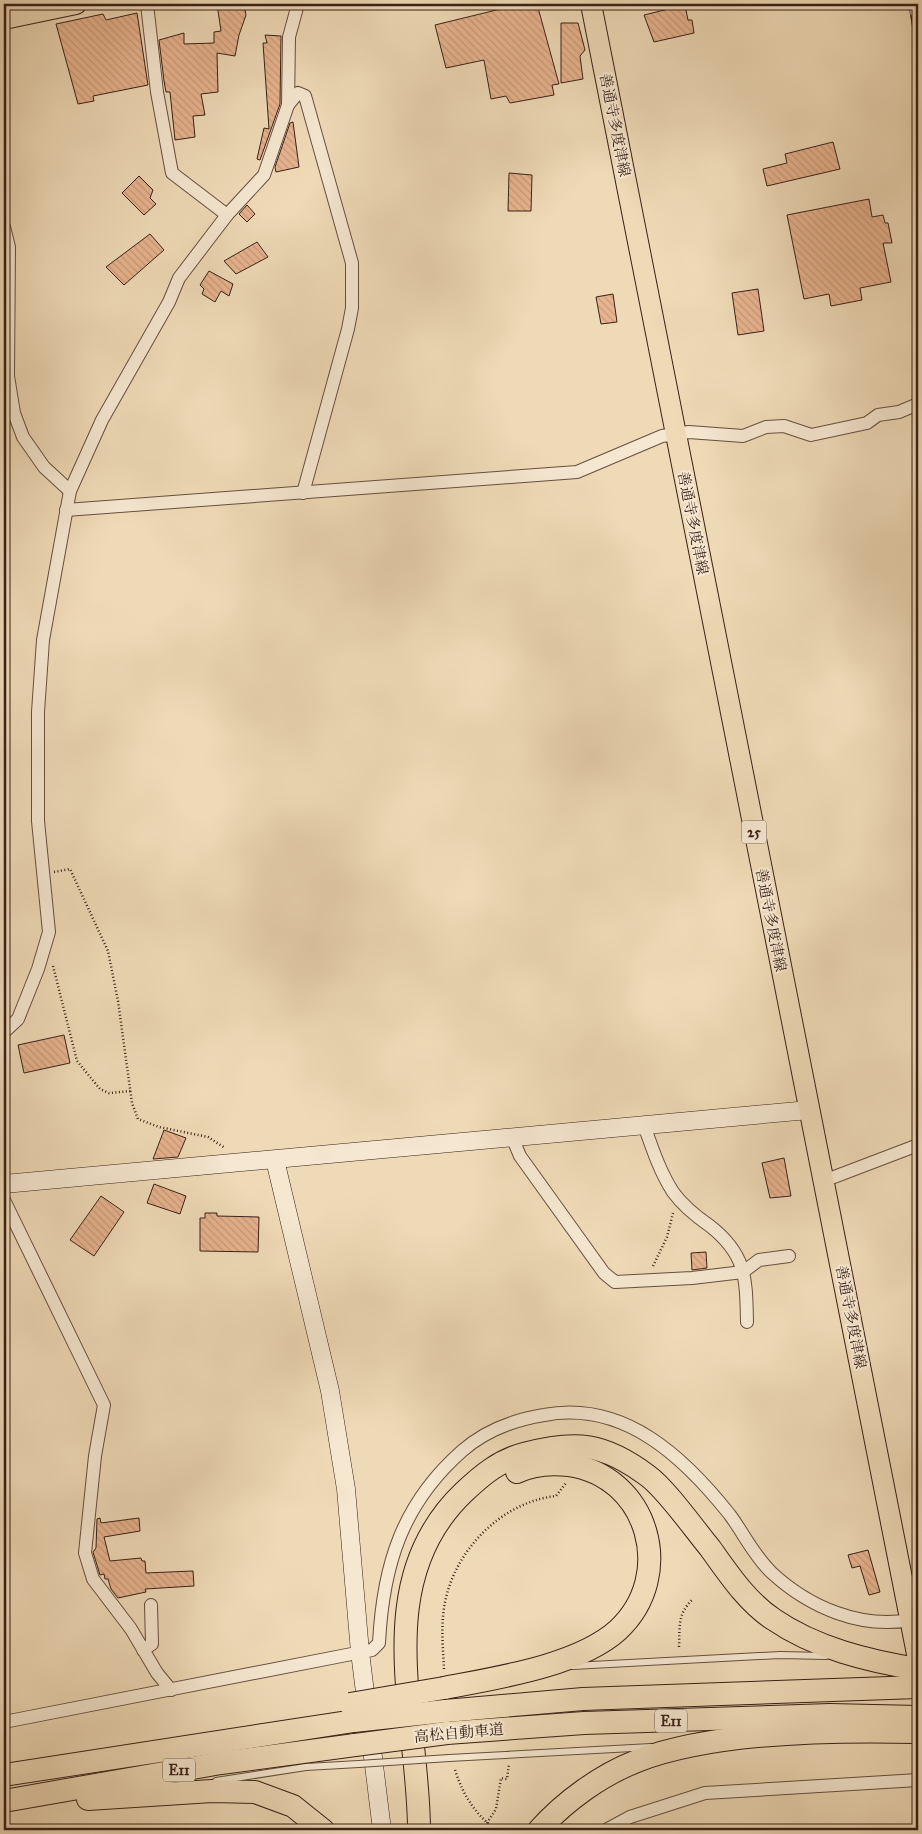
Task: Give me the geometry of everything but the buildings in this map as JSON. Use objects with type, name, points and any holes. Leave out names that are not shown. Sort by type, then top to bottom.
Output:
[{"type":"highway","points":[[418,1830],[417,1784],[404,1660],[410,1590],[425,1546],[445,1513],[456,1500],[485,1474],[498,1464],[518,1456],[561,1445],[581,1445],[606,1453],[626,1463],[650,1477],[742,1590],[772,1619],[824,1646],[856,1656],[890,1676],[918,1669]]},
{"type":"highway","points":[[352,1712],[444,1678],[525,1672],[574,1656],[618,1630],[637,1606],[649,1577],[650,1554],[640,1515],[616,1486],[599,1474],[580,1466],[557,1463],[537,1465],[506,1478],[481,1496],[467,1510],[438,1552],[420,1612],[418,1662],[433,1784],[434,1830]]},
{"type":"highway","name":"高松自動車道","points":[[4,1775],[352,1712],[445,1711],[890,1676],[918,1687]]},
{"type":"highway","name":"高松自動車道","points":[[4,1801],[220,1763],[357,1754],[447,1733],[584,1723],[830,1715],[904,1726],[918,1717]]},
{"type":"highway","points":[[539,1830],[554,1813],[598,1781],[636,1761],[695,1745],[904,1726]]},
{"type":"highway","points":[[4,1806],[93,1798],[212,1791],[255,1792],[293,1806],[322,1830]]},
{"type":"main road","points":[[4,19],[76,4]]},
{"type":"main road","name":"善通寺多度津線","points":[[591,4],[809,1110],[914,1626],[918,1659]]},
{"type":"street","points":[[147,4],[157,92],[172,173],[227,215]]},
{"type":"street","points":[[4,1032],[18,1019],[50,932],[38,821],[38,712],[44,640],[70,491],[102,420],[169,302],[179,278],[227,215],[264,175],[288,105],[289,37],[298,4]]},
{"type":"street","points":[[288,105],[298,93],[305,96],[352,263],[352,308],[348,330],[303,493]]},
{"type":"street","points":[[4,227],[9,247],[8,376],[14,412],[22,437],[44,467],[70,491]]},
{"type":"street","points":[[66,510],[577,472],[662,436],[689,432],[743,436],[766,427],[784,426],[811,435],[867,423],[878,415],[900,412],[918,404]]},
{"type":"street","points":[[4,1184],[809,1110]]},
{"type":"street","points":[[644,1125],[654,1154],[676,1195],[694,1215],[729,1243],[739,1257],[743,1272],[747,1322]]},
{"type":"street","points":[[512,1138],[520,1156],[604,1273],[615,1282],[692,1278],[743,1272],[759,1260],[789,1256]]},
{"type":"street","points":[[824,1178],[834,1177],[918,1145]]},
{"type":"street","points":[[275,1160],[330,1391],[346,1488],[360,1652],[382,1830]]},
{"type":"street","points":[[4,1200],[104,1405],[95,1456],[85,1553],[93,1579],[131,1629],[156,1673],[171,1690]]},
{"type":"street","points":[[4,1722],[372,1650],[379,1643],[391,1558],[400,1532],[430,1485],[450,1462],[488,1432],[509,1423],[557,1412],[583,1412],[616,1419],[645,1433],[682,1461],[730,1515],[753,1550],[771,1572],[795,1592],[828,1610],[852,1618],[914,1626]]},
{"type":"street","points":[[143,1650],[152,1644],[151,1605]]},
{"type":"street","points":[[606,1830],[630,1817],[705,1792],[918,1780]]},
{"type":"lane","points":[[525,1672],[590,1664],[780,1655],[856,1656]]},
{"type":"lane","points":[[206,1783],[306,1768],[357,1754],[449,1758],[695,1745]]},
{"type":"lane","points":[[93,1798],[196,1784]]},
{"type":"path","points":[[44,874],[70,869],[108,951],[118,1002],[131,1091],[138,1119],[159,1127],[208,1137],[229,1151],[236,1163]]},
{"type":"path","points":[[47,940],[77,1061],[100,1089],[110,1093],[131,1091]]},
{"type":"path","points":[[647,1280],[667,1238],[676,1195]]},
{"type":"path","points":[[444,1678],[442,1633],[445,1606],[464,1555],[484,1531],[514,1509],[546,1497],[556,1496],[566,1483]]},
{"type":"path","points":[[679,1647],[678,1620],[684,1607],[693,1599]]},
{"type":"path","points":[[487,1824],[496,1809],[501,1778],[508,1779],[509,1763]]},
{"type":"path","points":[[455,1770],[459,1784],[474,1811],[496,1830]]},
{"type":"railway","points":[[911,4],[918,46]]}]
